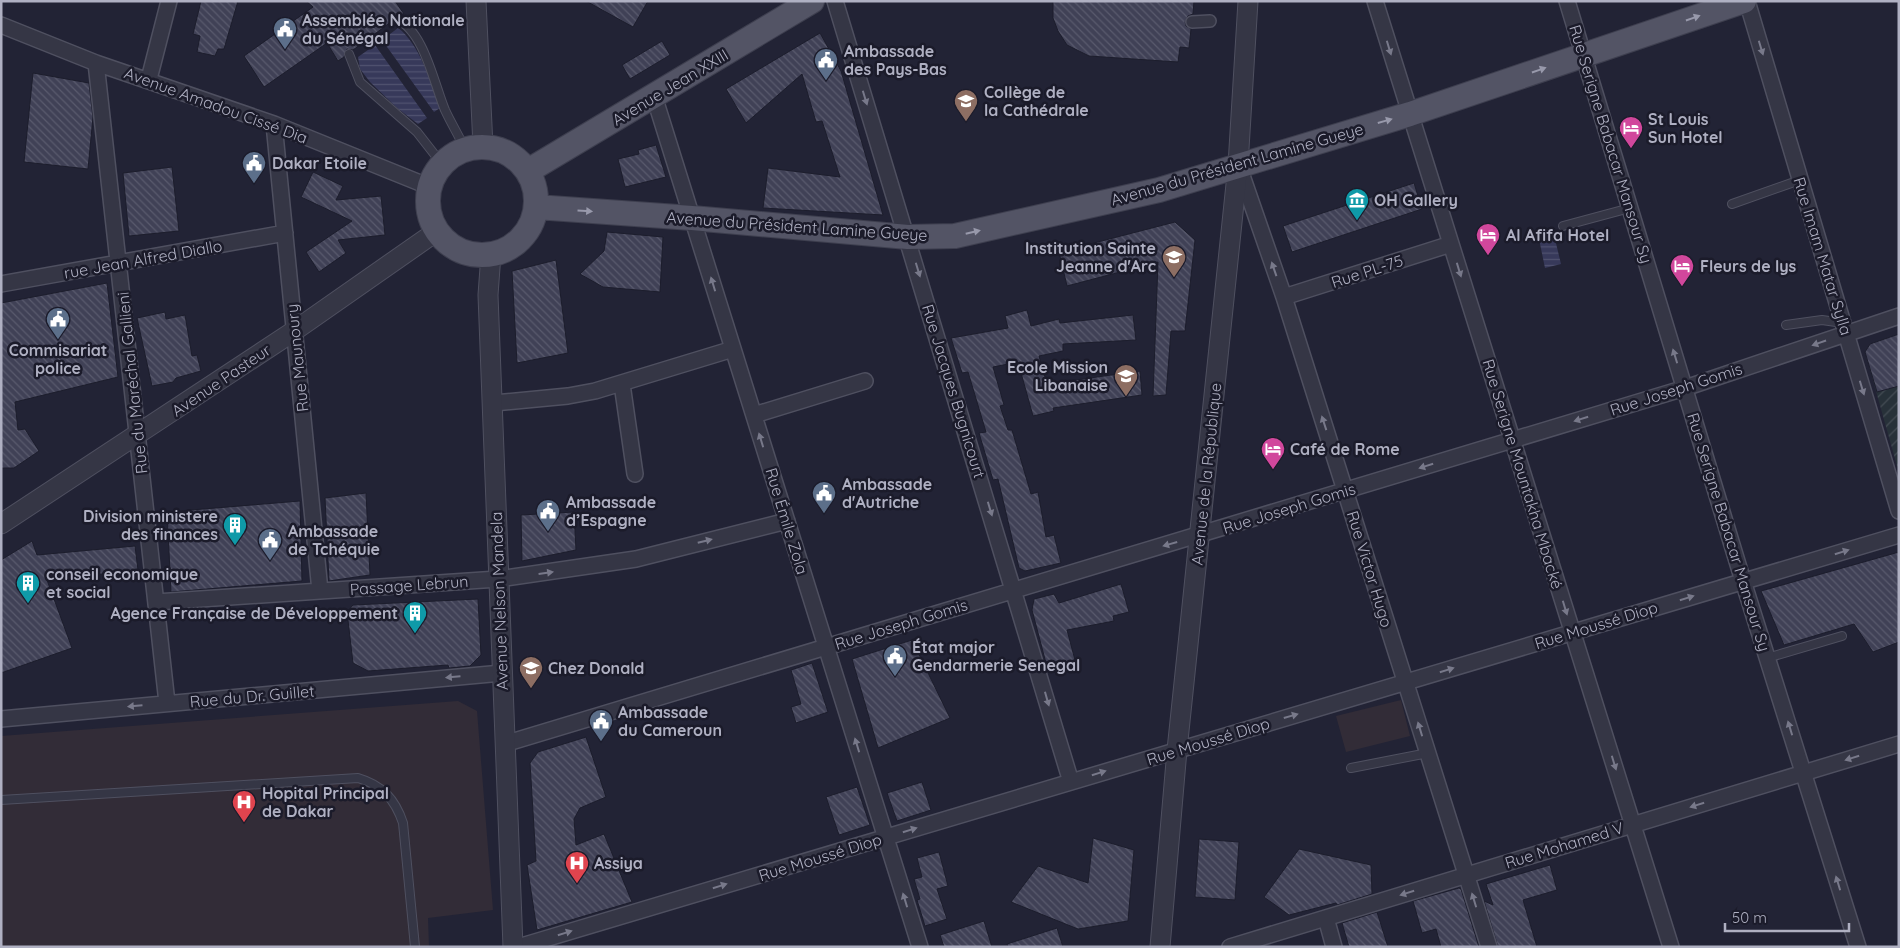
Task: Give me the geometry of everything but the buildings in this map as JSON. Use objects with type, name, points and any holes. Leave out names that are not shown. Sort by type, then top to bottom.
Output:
[{"type":"main road","name":"Avenue Jean XXIII","points":[[528,171],[812,1]]},
{"type":"main road","name":"Avenue du Président Lamine Gueye","points":[[536,207],[692,218],[908,237],[955,236],[1158,190],[1410,114],[1745,1]]},
{"type":"main road","points":[[474,147],[493,147],[512,155],[528,171],[535,188],[536,207],[533,221],[526,233],[504,250],[491,254],[476,254],[451,246],[437,230],[429,209],[430,187],[442,164],[449,157],[474,147]]},
{"type":"street","points":[[149,79],[169,1]]},
{"type":"street","points":[[474,147],[476,1]]},
{"type":"street","name":"Rue Jacques Bugnicourt","points":[[835,1],[1015,590],[1071,782]]},
{"type":"street","name":"Avenue de la République","points":[[1160,947],[1177,750],[1238,165],[1248,1]]},
{"type":"street","name":"Rue Serigne Mountakha Mbacké","points":[[1374,1],[1671,947]]},
{"type":"street","name":"Rue Serigne Babacar Mansour Sy","points":[[1567,1],[1743,582],[1858,947]]},
{"type":"street","name":"Rue Imam Matar Sylla","points":[[1745,1],[1899,511]]},
{"type":"street","points":[[1192,22],[1210,21]]},
{"type":"street","name":"Avenue Amadou Cissé Dia","points":[[1,25],[96,63],[149,79],[274,124],[430,187]]},
{"type":"street","name":"Rue du Maréchal Gallieni","points":[[96,63],[167,703]]},
{"type":"street","name":"Rue Émile Zola","points":[[654,96],[920,947]]},
{"type":"street","name":"Rue Maunoury","points":[[274,124],[320,591]]},
{"type":"street","name":"Rue Victor Hugo","points":[[1238,165],[1284,298],[1489,947]]},
{"type":"street","name":"Avenue Pasteur","points":[[1,524],[294,331],[437,230]]},
{"type":"street","name":"rue Jean Alfred Diallo","points":[[1,284],[285,233]]},
{"type":"street","name":"Rue PL-75","points":[[1284,298],[1450,244]]},
{"type":"street","name":"Avenue Nelson Mandela","points":[[491,254],[488,295],[494,403],[498,579],[513,947]]},
{"type":"street","name":"Rue Joseph Gomis","points":[[504,744],[1200,536],[1345,490],[1684,388],[1844,328],[1899,316]]},
{"type":"street","points":[[494,403],[568,396],[622,384],[733,349]]},
{"type":"street","points":[[754,415],[866,381]]},
{"type":"street","points":[[622,384],[635,474]]},
{"type":"street","name":"Passage Lebrun","points":[[156,602],[498,579],[636,559],[787,520]]},
{"type":"street","name":"Rue Moussé Diop","points":[[518,947],[1899,535]]},
{"type":"street","name":"Rue du Dr. Guillet","points":[[1,719],[502,673]]},
{"type":"street","name":"Rue Mohamed V","points":[[1230,947],[1899,744]]},
{"type":"street","points":[[1326,918],[1334,947]]},
{"type":"lane","points":[[396,19],[404,22],[418,38],[445,110],[474,147]]},
{"type":"lane","points":[[349,54],[360,82],[417,132],[442,164]]},
{"type":"lane","points":[[1732,204],[1800,180]]},
{"type":"lane","points":[[1562,226],[1630,208]]},
{"type":"lane","points":[[1786,325],[1822,320],[1844,328]]},
{"type":"lane","points":[[1768,658],[1842,636]]},
{"type":"lane","points":[[1350,768],[1428,753]]},
{"type":"lane","points":[[1,800],[358,778],[374,782],[386,792],[398,807],[403,823],[415,947]]},
{"type":"shaded area","points":[[1899,334],[1899,473],[1865,352],[1870,344]]},
{"type":"shaded area","points":[[1401,700],[1410,736],[1346,752],[1336,716]]},
{"type":"shaded area","name":"Hopital Principal de Dakar","points":[[458,701],[477,711],[493,910],[428,918],[429,947],[1,947],[1,736]]},
{"type":"water","points":[[398,28],[412,43],[424,65],[440,108],[434,112],[382,40]]},
{"type":"water","points":[[375,45],[427,118],[418,124],[397,108],[370,82],[360,69],[358,57]]},
{"type":"water","points":[[1554,235],[1561,264],[1545,268],[1539,239]]},
{"type":"place","name":"Assemblée Nationale du Sénégal","points":[[285,50]]},
{"type":"place","name":"Ambassade des Pays-Bas","points":[[826,81]]},
{"type":"place","name":"Collège de la Cathédrale","points":[[966,122]]},
{"type":"place","name":"St Louis Sun Hotel","points":[[1631,149]]},
{"type":"place","name":"Dakar Etoile","points":[[254,184]]},
{"type":"place","name":"OH Gallery","points":[[1357,221]]},
{"type":"place","name":"Al Afifa Hotel","points":[[1488,256]]},
{"type":"place","name":"Institution Sainte Jeanne d'Arc","points":[[1174,278]]},
{"type":"place","name":"Fleurs de lys","points":[[1682,287]]},
{"type":"place","name":"Commisariat police","points":[[58,340]]},
{"type":"place","name":"Ecole Mission Libanaise","points":[[1126,397]]},
{"type":"place","name":"Café de Rome","points":[[1273,470]]},
{"type":"place","name":"Ambassade d'Autriche","points":[[824,514]]},
{"type":"place","name":"Ambassade d’Espagne","points":[[548,532]]},
{"type":"place","name":"Division ministere des finances","points":[[235,546]]},
{"type":"place","name":"Ambassade de Tchéquie","points":[[270,561]]},
{"type":"place","name":"conseil economique et social","points":[[28,604]]},
{"type":"place","name":"Agence Française de Développement","points":[[415,634]]},
{"type":"place","name":"État major Gendarmerie Senegal","points":[[895,677]]},
{"type":"place","name":"Chez Donald","points":[[531,689]]},
{"type":"place","name":"Ambassade du Cameroun","points":[[601,742]]},
{"type":"place","name":"Hopital Principal de Dakar","points":[[244,823]]},
{"type":"place","name":"Assiya","points":[[577,884]]}]
